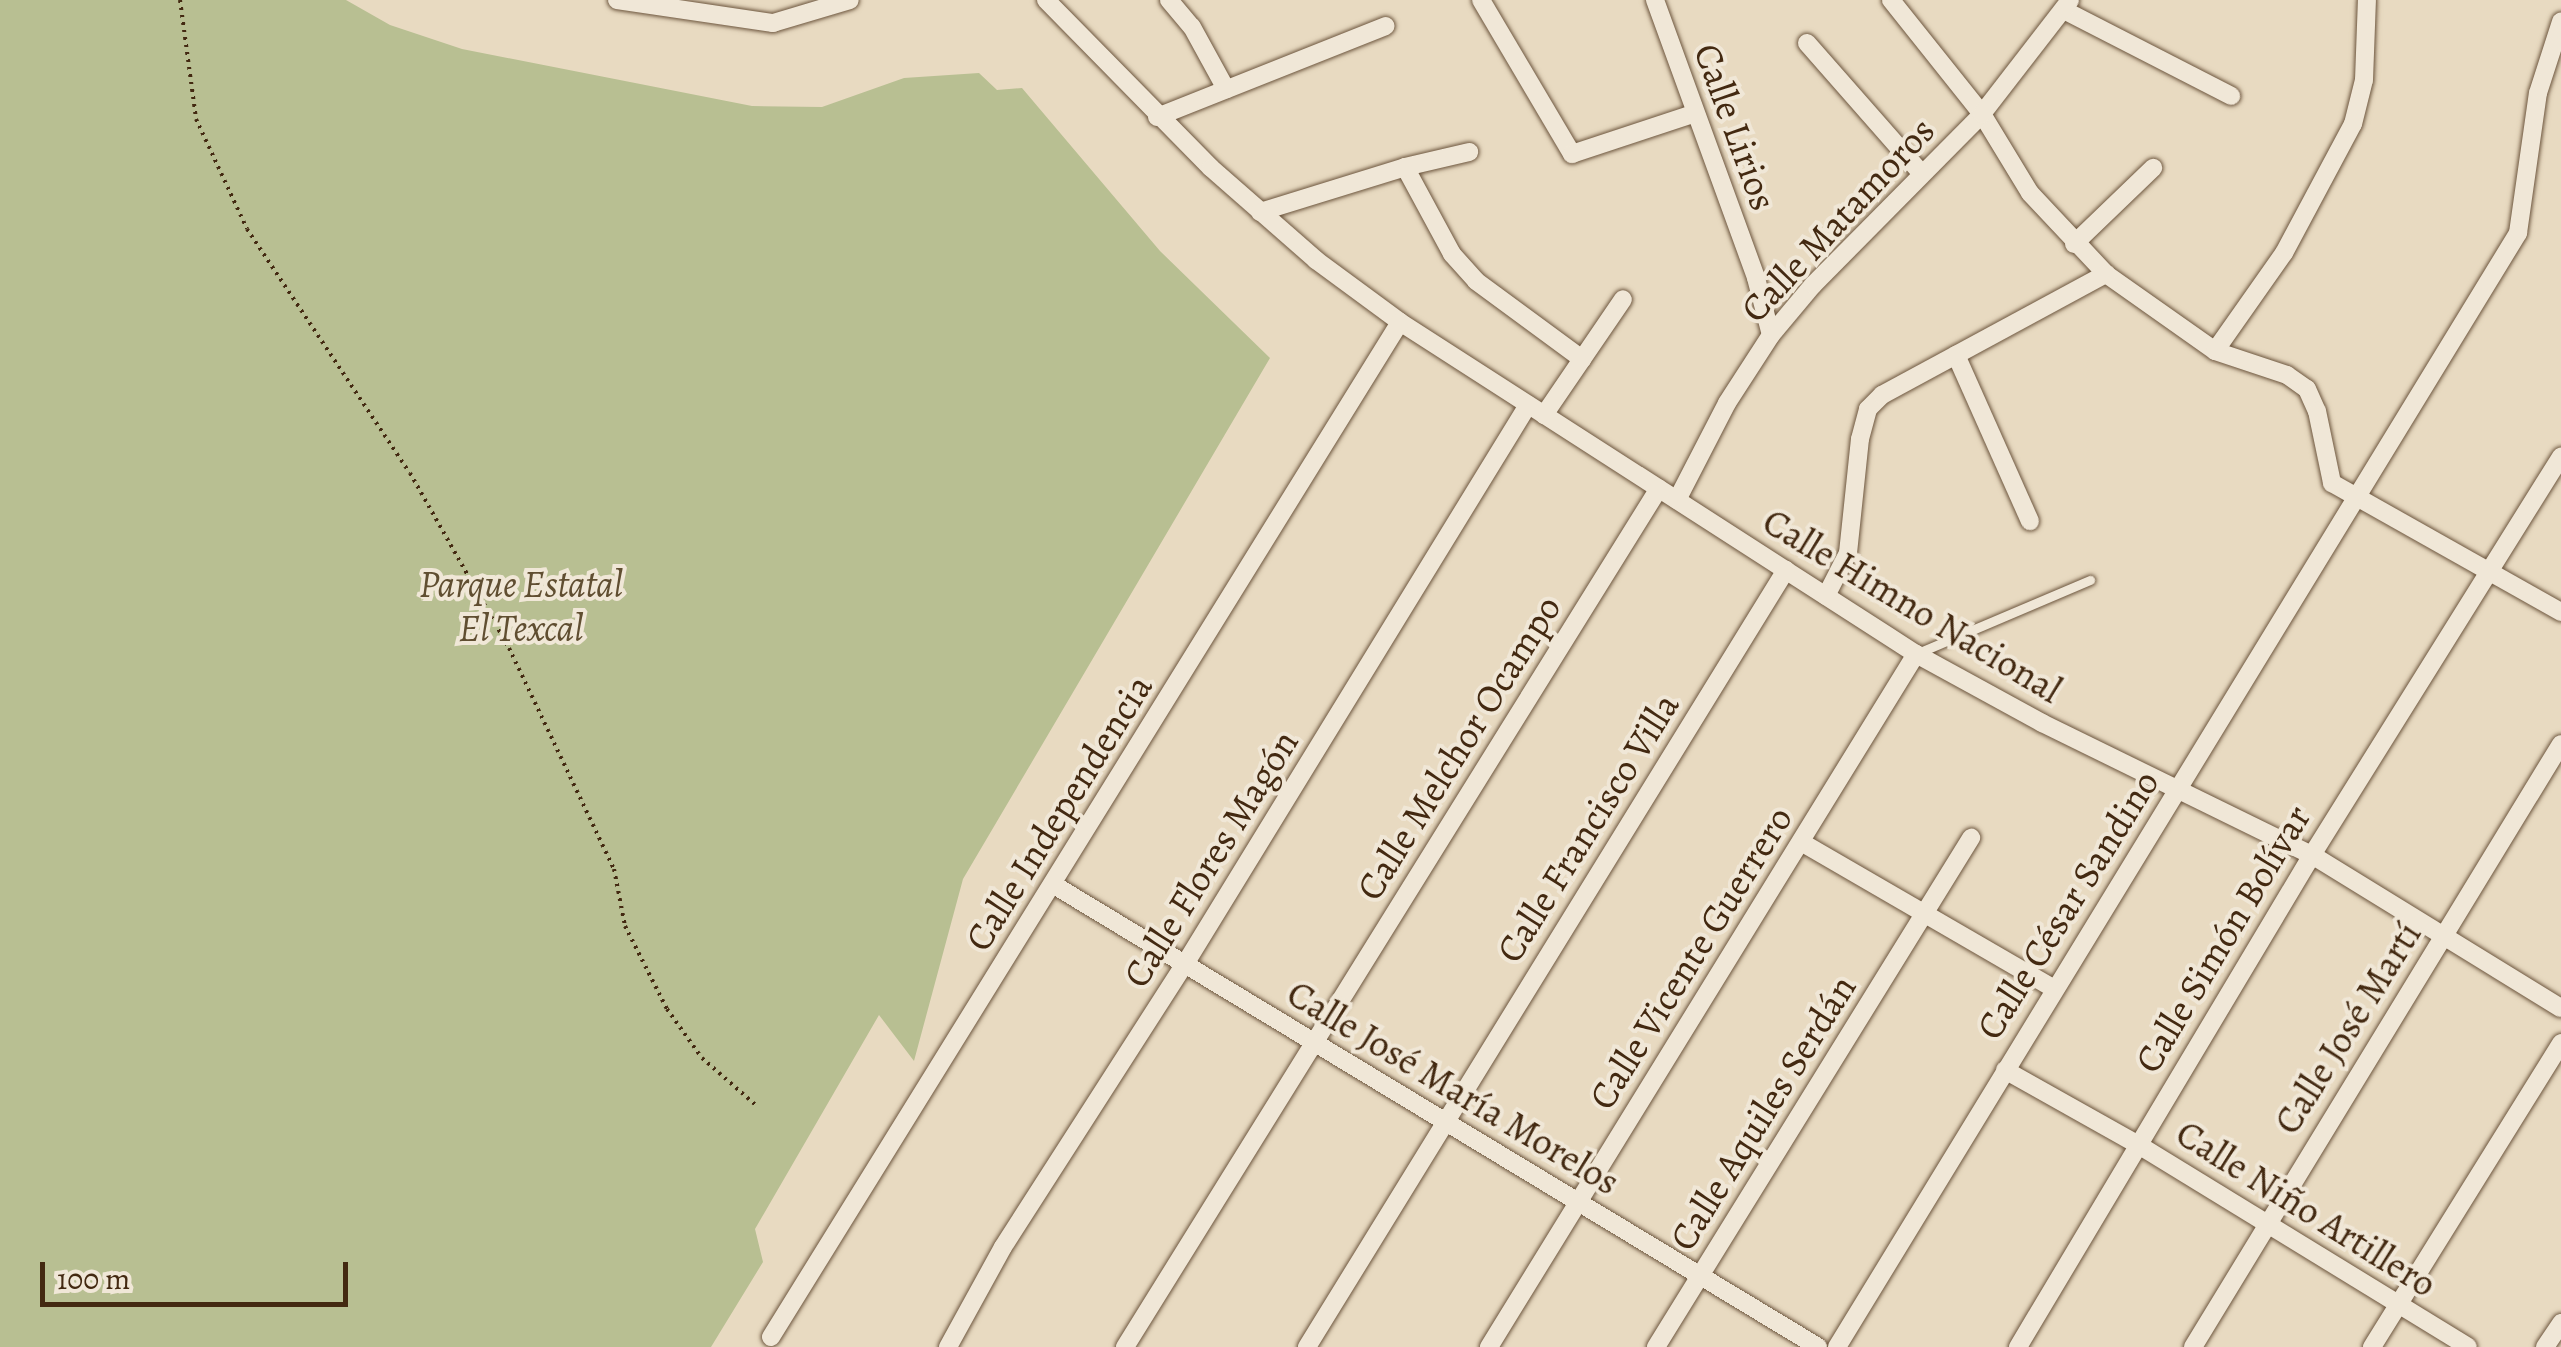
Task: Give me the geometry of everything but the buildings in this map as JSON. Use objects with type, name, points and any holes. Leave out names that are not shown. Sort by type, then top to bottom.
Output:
[{"type":"street","points":[[617,0],[773,23],[850,0]]},
{"type":"street","points":[[1169,0],[1192,27],[1226,89]]},
{"type":"street","points":[[1481,0],[1572,154],[1693,114]]},
{"type":"street","name":"Calle Lirios","points":[[1654,0],[1756,278],[1771,335]]},
{"type":"street","points":[[1892,0],[1982,114],[2030,193],[2106,274],[2215,351],[2287,375],[2307,388],[2317,411],[2332,483],[2561,612]]},
{"type":"street","points":[[2215,351],[2284,254],[2352,124],[2364,80],[2367,0]]},
{"type":"street","name":"Calle Himno Nacional","points":[[1050,1],[1157,117],[1260,212],[1400,322],[1916,654],[2042,723],[2312,855],[2561,1008]]},
{"type":"street","points":[[2067,5],[2232,96]]},
{"type":"street","name":"Calle Matamoros","points":[[1677,500],[1726,403],[1771,335],[1982,114],[2067,5]]},
{"type":"street","name":"Calle César Sandino","points":[[1837,1347],[2518,233],[2538,93],[2561,22]]},
{"type":"street","points":[[1157,117],[1386,26]]},
{"type":"street","points":[[1807,43],[1922,174]]},
{"type":"street","points":[[1260,212],[1405,166],[1469,152]]},
{"type":"street","points":[[1405,166],[1452,254],[1476,282],[1582,359]]},
{"type":"street","points":[[2074,244],[2153,168]]},
{"type":"street","points":[[1826,596],[1848,553],[1860,439],[1868,409],[1882,396],[1956,354],[2106,274]]},
{"type":"street","name":"Calle Flores Magón","points":[[948,1347],[1003,1248],[1536,410],[1582,359],[1623,299]]},
{"type":"street","name":"Calle Independencia","points":[[771,1337],[1400,322]]},
{"type":"street","points":[[1956,354],[2030,521]]},
{"type":"street","name":"Calle Simón Bolívar","points":[[2018,1347],[2312,855],[2561,456]]},
{"type":"street","name":"Calle Melchor Ocampo","points":[[1126,1347],[1659,488]]},
{"type":"street","name":"Calle Francisco Villa","points":[[1307,1347],[1786,570]]},
{"type":"street","name":"Calle Vicente Guerrero","points":[[1489,1347],[1916,654]]},
{"type":"street","name":"Calle José Martí","points":[[2193,1347],[2561,744]]},
{"type":"street","name":"Calle Aquiles Serdán","points":[[1656,1347],[1971,838]]},
{"type":"street","points":[[1801,842],[2053,988]]},
{"type":"street","name":"Calle José María Morelos","points":[[1054,885],[1818,1347]]},
{"type":"street","points":[[2372,1347],[2561,1042]]},
{"type":"street","name":"Calle Niño Artillero","points":[[2005,1070],[2137,1144],[2468,1347]]},
{"type":"street","points":[[2546,1347],[2561,1323]]},
{"type":"lane","points":[[1916,654],[2090,580]]},
{"type":"path","points":[[180,0],[196,118],[246,229],[410,473],[509,648],[614,869],[625,926],[667,1009],[702,1058],[758,1107]]},
{"type":"green space","name":"Parque Estatal El Texcal","points":[[0,0],[346,0],[390,25],[462,49],[752,106],[822,107],[904,78],[979,73],[997,90],[1022,88],[1160,251],[1270,358],[963,879],[914,1061],[879,1015],[755,1229],[763,1262],[711,1347],[0,1347]]}]
